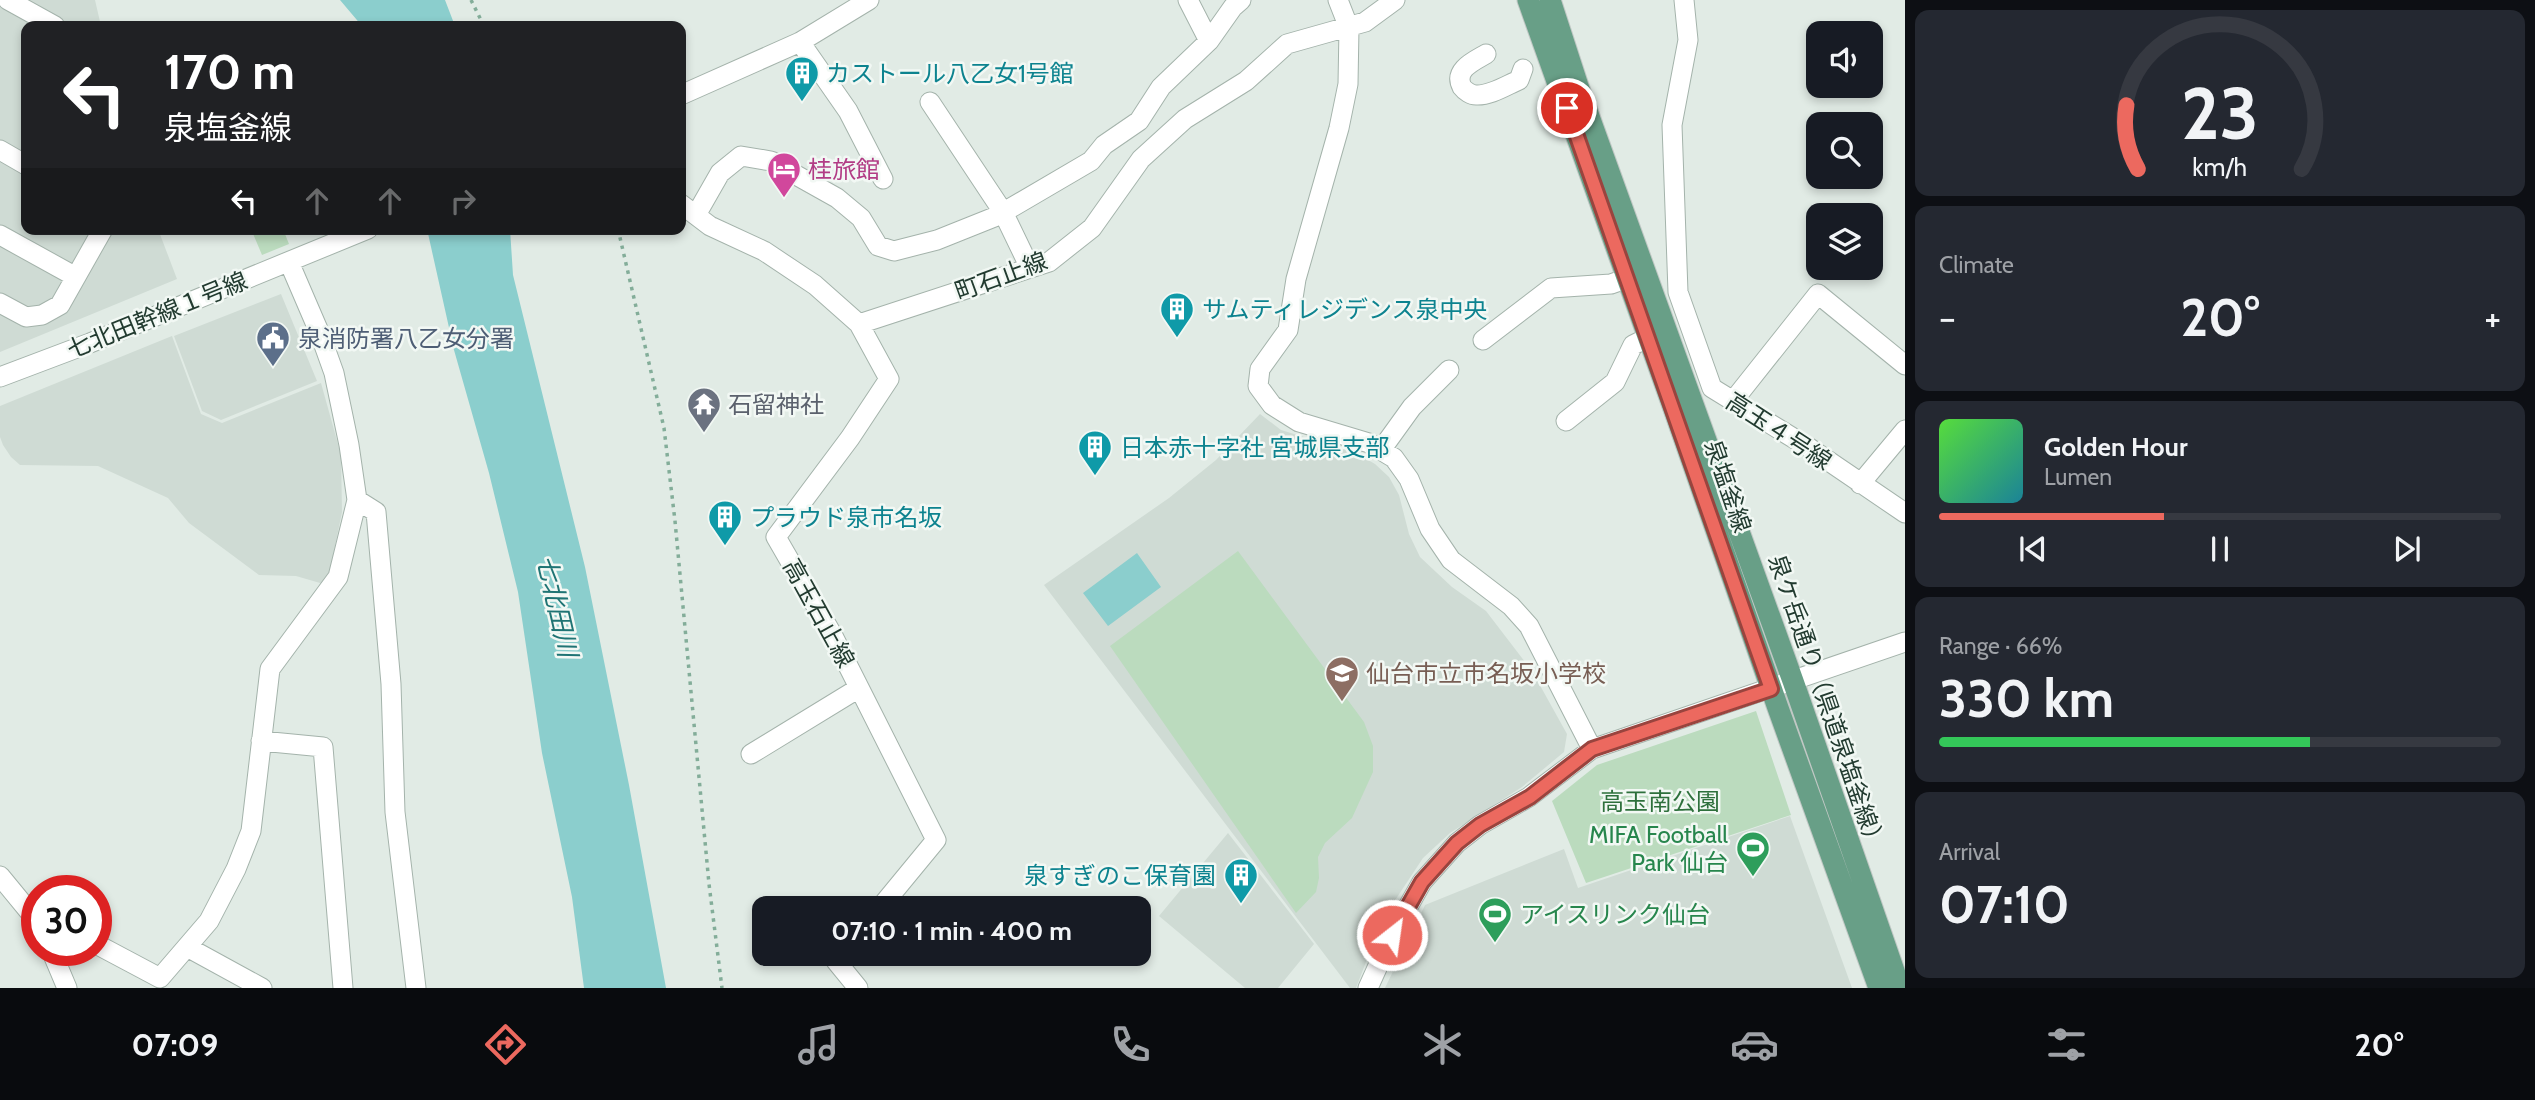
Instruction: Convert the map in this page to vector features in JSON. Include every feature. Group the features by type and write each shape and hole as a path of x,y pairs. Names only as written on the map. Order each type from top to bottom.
{"main road":[{"name":"泉塩釜線","path":"1528,0 1628,278 1657,334 1763,692 1879,988"},
{"name":"泉ケ岳通り（県道泉塩釜線）","path":"1550,0 1657,334 1793,681 1900,988"}],"street":[{"path":"8,0 46,21"},
{"path":"686,93 800,42 869,0"},
{"path":"1188,0 1209,41"},
{"path":"859,324 814,285 764,251 710,226 688,210 720,173 741,156 771,161 837,198 861,218 878,246 894,251 937,240 1003,212 1091,161 1104,145 1139,121 1161,88 1209,41 1233,6 1241,0"},
{"path":"1338,0 1349,28 1348,84 1339,128 1296,279 1288,330 1260,369 1258,386 1272,405 1298,422 1369,443 1394,458 1409,479 1430,528 1451,560 1511,606 1529,626 1592,749"},
{"name":"町石止線","path":"859,324 1049,262 1092,228 1142,159 1185,119 1245,81 1287,44 1364,22 1395,0"},
{"name":"高玉４号線","path":"1684,0 1688,40 1672,125 1678,292 1712,388 1905,513"},
{"path":"800,42 848,111 883,179"},
{"path":"1486,54 1466,66 1460,75 1461,85 1476,96 1519,80 1523,69"},
{"path":"930,102 1003,212 1030,268"},
{"path":"0,150 21,161"},
{"path":"0,235 76,276"},
{"path":"0,303 26,317 42,315 60,305 100,235"},
{"name":"七北田幹線１号線","path":"0,377 354,235"},
{"path":"112,952 160,978 209,921 236,869 251,831 270,669 338,577 357,500 349,445 334,373 289,262"},
{"path":"1483,340 1551,288 1611,284 1628,278"},
{"path":"1733,401 1818,294 1905,365"},
{"path":"1566,421 1615,382 1633,345 1688,321"},
{"name":"高玉石止線","path":"859,324 889,379 850,438 776,537 832,634 936,840 890,896"},
{"path":"1381,450 1412,407 1449,370"},
{"path":"1860,484 1905,430"},
{"path":"357,500 376,512 391,684 396,812 416,988"},
{"path":"1368,988 1392,935 1422,882 1457,843 1480,825 1530,797 1592,749 1905,642"},
{"path":"751,754 859,688"},
{"path":"261,741 323,747 343,988"},
{"path":"0,876 21,902"},
{"path":"187,947 262,988"},
{"path":"58,966 68,988"},
{"path":"840,966 858,988"}],"path":[{"path":"472,1 482,21"},
{"path":"619,235 664,428 709,884 722,988"}],"shaded area":[{"path":"0,0 95,0 100,21 21,21 21,235 160,235 177,279 0,352"},
{"path":"281,294 317,381 221,420 202,411 174,336"},
{"path":"172,336 201,414 222,423 321,383 341,455 342,512 327,585 296,576 259,575 189,523 168,498 98,466 20,465 3,445 0,437 0,406"},
{"name":"仙台市立市名坂小学校","path":"1260,414 1281,430 1356,453 1375,464 1389,477 1399,495 1409,534 1420,557 1452,587 1486,611 1532,671 1567,734 1564,752 1522,787 1450,833 1423,858 1382,920 1356,988 1350,988 1044,585 1169,498 1216,460"},
{"path":"1790,816 1852,988 1385,988 1425,905 1564,849 1578,888"},
{"path":"1228,833 1314,944 1278,988 1245,988 1159,916"}],"green space":[{"path":"254,235 285,235 289,244 262,255"},
{"path":"1238,551 1364,722 1373,746 1373,772 1352,818 1325,843 1318,857 1319,878 1316,892 1296,913 1110,646"},
{"name":"高玉南公園","path":"1756,711 1791,815 1586,883 1552,801 1597,765"}],"water":[{"path":"340,0 445,0 453,21 358,21"},
{"name":"七北田川","path":"428,235 510,235 513,275 585,567 666,988 584,988 572,897 542,753 518,592 489,473 454,350"},
{"path":"1137,553 1161,587 1108,626 1083,593"}],"place":[{"name":"カストール八乙女1号館","path":"802,103"},
{"name":"桂旅館","path":"784,199"},
{"name":"サムティレジデンス泉中央","path":"1177,339"},
{"name":"泉消防署八乙女分署","path":"273,368"},
{"name":"石留神社","path":"704,434"},
{"name":"日本赤十字社 宮城県支部","path":"1095,477"},
{"name":"プラウド泉市名坂","path":"725,547"},
{"name":"仙台市立市名坂小学校","path":"1342,703"},
{"name":"MIFA Football Park 仙台","path":"1753,878"},
{"name":"泉すぎのこ保育園","path":"1241,905"},
{"name":"アイスリンク仙台","path":"1495,944"}],"route":[{"path":"1392,935 1422,882 1457,843 1480,825 1530,797 1592,749 1771,689 1567,108"}]}
